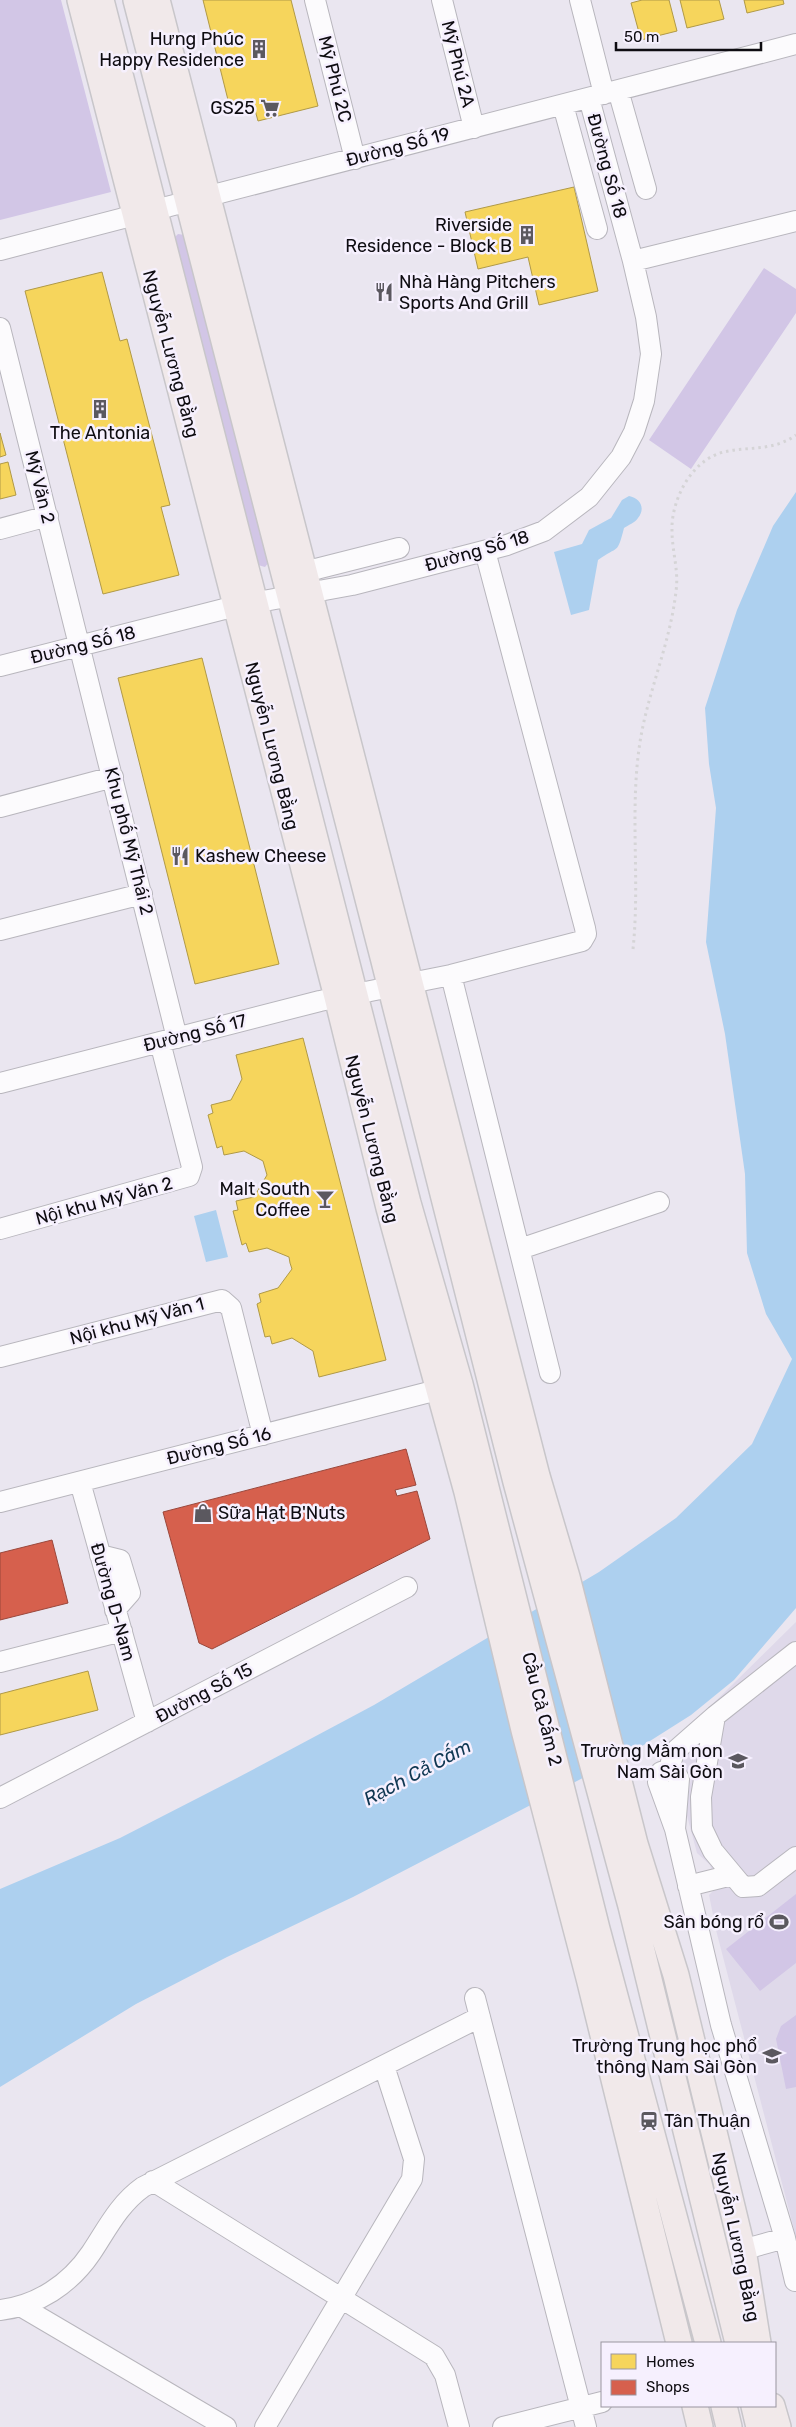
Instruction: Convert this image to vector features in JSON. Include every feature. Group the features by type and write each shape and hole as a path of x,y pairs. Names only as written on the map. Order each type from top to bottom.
{"main road":[{"name":"Nguyễn Lương Bằng","path":"80,0 144,213 346,995 408,1203 450,1387 477,1490"},
{"name":"Nguyễn Lương Bằng","path":"101,0 144,213"},
{"path":"136,0 198,200 301,587 400,985"},
{"path":"157,0 198,200"},
{"name":"Cầu Cả Cấm 2","path":"400,985 526,1479 642,1903"},
{"name":"Cầu Cả Cấm 2","path":"477,1490 524,1730 574,1920 679,2342"},
{"name":"Cầu Cả Cấm 2","path":"477,1490 708,2342"},
{"name":"Nguyễn Lương Bằng","path":"642,1903 676,1975 742,2250 758,2342"},
{"name":"Nguyễn Lương Bằng","path":"642,1903 738,2342"},
{"path":"695,2407 700,2427"},
{"path":"724,2407 729,2427"},
{"path":"754,2407 759,2427"},
{"path":"772,2407 778,2427"}],"street":[{"name":"Mỹ Phú 2C","path":"315,0 355,159"},
{"name":"Mỹ Phú 2A","path":"442,0 474,128"},
{"path":"580,0 604,94 646,189"},
{"name":"Đường Số 19","path":"0,250 796,44"},
{"name":"Đường Số 18","path":"0,666 246,604 301,587 352,585 485,551 525,539 560,520 595,490 628,445 644,401 650,354 646,317 633,261 604,94"},
{"path":"563,104 597,229"},
{"path":"633,261 796,221"},
{"name":"Mỹ Văn 2","path":"0,328 8,390 48,516 81,645"},
{"path":"0,529 48,516"},
{"path":"301,587 399,548"},
{"name":"Đường Số 17","path":"0,1083 346,995 451,975 582,941 586,934 485,551"},
{"name":"Khu phố Mỹ Thái 2","path":"81,645 142,894 169,1040"},
{"path":"0,807 113,777"},
{"path":"0,930 142,894"},
{"path":"451,975 550,1373"},
{"name":"Nội khu Mỹ Văn 2","path":"0,1229 189,1176 192,1167 169,1040"},
{"path":"520,1249 659,1202"},
{"name":"Nội khu Mỹ Văn 1","path":"0,1357 222,1300 231,1308 263,1435"},
{"name":"Đường Số 16","path":"0,1502 450,1387"},
{"name":"Đường D-Nam","path":"80,1482 147,1722"},
{"name":"Đường Số 15","path":"0,1798 407,1587"},
{"path":"0,1662 122,1631"},
{"path":"795,2281 785,2238 721,2025 675,1829 679,1779 675,1772 669,1769 674,1752 715,1716 796,1652"},
{"path":"715,1716 702,1797 701,1819 709,1844 743,1887 758,1886 796,1857"},
{"path":"688,1886 732,1875"},
{"path":"475,1998 586,2427"},
{"path":"0,2310 22,2307 40,2299 71,2277 85,2262 124,2203 153,2181 480,2017"},
{"path":"265,2427 409,2186 414,2173 414,2159 384,2066"},
{"path":"153,2181 428,2351 439,2362 445,2375 459,2427"},
{"path":"742,2250 785,2238"},
{"path":"22,2307 226,2427"},
{"path":"503,2427 601,2402"}],"path":[{"path":"633,948 635,797 638,751 646,705 673,614 677,589 672,530 677,502 692,473 710,457 735,449 781,445 796,435"}],"shaded area":[{"path":"0,0 61,0 111,192 0,220"},
{"path":"178,234 185,235 269,562 265,567 258,565 174,238"},
{"path":"764,268 796,289 796,313 691,469 649,440"},
{"name":"Trường Mầm non Nam Sài Gòn","path":"796,1622 796,2237 716,1930 709,1895 716,1888 710,1865 697,1853 686,1812 691,1777 670,1746"},
{"name":"Sân bóng rổ","path":"796,1894 796,1963 760,1991 726,1949"},
{"path":"796,2015 796,2087 786,2089 776,2039 781,2026"}],"water":[{"name":"Rạch Cả Cấm","path":"796,492 796,1608 734,1680 691,1715 631,1753 353,1897 227,1957 136,2004 0,2087 0,1889 120,1838 237,1778 374,1705 599,1572 676,1518 752,1444 792,1359 766,1314 747,1253 745,1174 725,1034 706,942 716,808 709,764 705,708 737,610 773,526"},
{"path":"629,496 639,501 642,511 635,521 624,528 618,546 598,560 589,610 571,615 554,552 582,544 589,530 611,518 622,500"},
{"path":"216,1210 228,1257 206,1262 194,1216"}],"building: Homes":[{"name":"Hưng Phúc Happy Residence","path":"203,0 291,0 318,106 258,121 252,99 229,104"},
{"path":"642,0 669,0 677,31 641,40 631,3"},
{"path":"680,0 719,0 724,19 687,28"},
{"path":"744,0 783,0 784,4 747,13"},
{"name":"Riverside Residence - Block B","path":"574,187 598,291 539,305 528,257 478,269 465,212"},
{"name":"The Antonia","path":"102,272 120,341 127,339 170,505 161,507 179,575 103,594 25,291"},
{"path":"0,433 6,455 0,457"},
{"path":"8,462 16,495 0,499 0,464"},
{"path":"202,658 279,964 195,984 118,678"},
{"path":"303,1038 386,1360 319,1377 313,1351 292,1338 272,1344 270,1336 265,1337 257,1304 261,1302 259,1294 278,1288 292,1269 289,1257 267,1248 249,1252 246,1243 242,1245 233,1211 238,1210 236,1201 254,1197 267,1175 263,1161 244,1151 224,1155 222,1146 217,1148 208,1115 213,1113 211,1105 231,1100 242,1079 236,1055"},
{"path":"88,1671 98,1710 0,1735 0,1694"}],"building: Shops":[{"path":"406,1449 416,1485 395,1490 397,1496 417,1491 430,1539 212,1649 199,1643 163,1512"},
{"path":"52,1540 68,1603 0,1620 0,1553"}],"place":[{"name":"Hưng Phúc Happy Residence","path":"259,49"},
{"name":"GS25","path":"270,108"},
{"name":"Riverside Residence - Block B","path":"527,235"},
{"name":"Nhà Hàng Pitchers Sports And Grill","path":"384,292"},
{"name":"The Antonia","path":"100,409"},
{"name":"Kashew Cheese","path":"180,856"},
{"name":"Malt South Coffee","path":"325,1199"},
{"name":"Sữa Hạt B'Nuts","path":"203,1513"},
{"name":"Trường Mầm non Nam Sài Gòn","path":"738,1761"},
{"name":"Sân bóng rổ","path":"779,1922"},
{"name":"Trường Trung học phổ thông Nam Sài Gòn","path":"772,2056"},
{"name":"Tân Thuận","path":"649,2121"}]}
